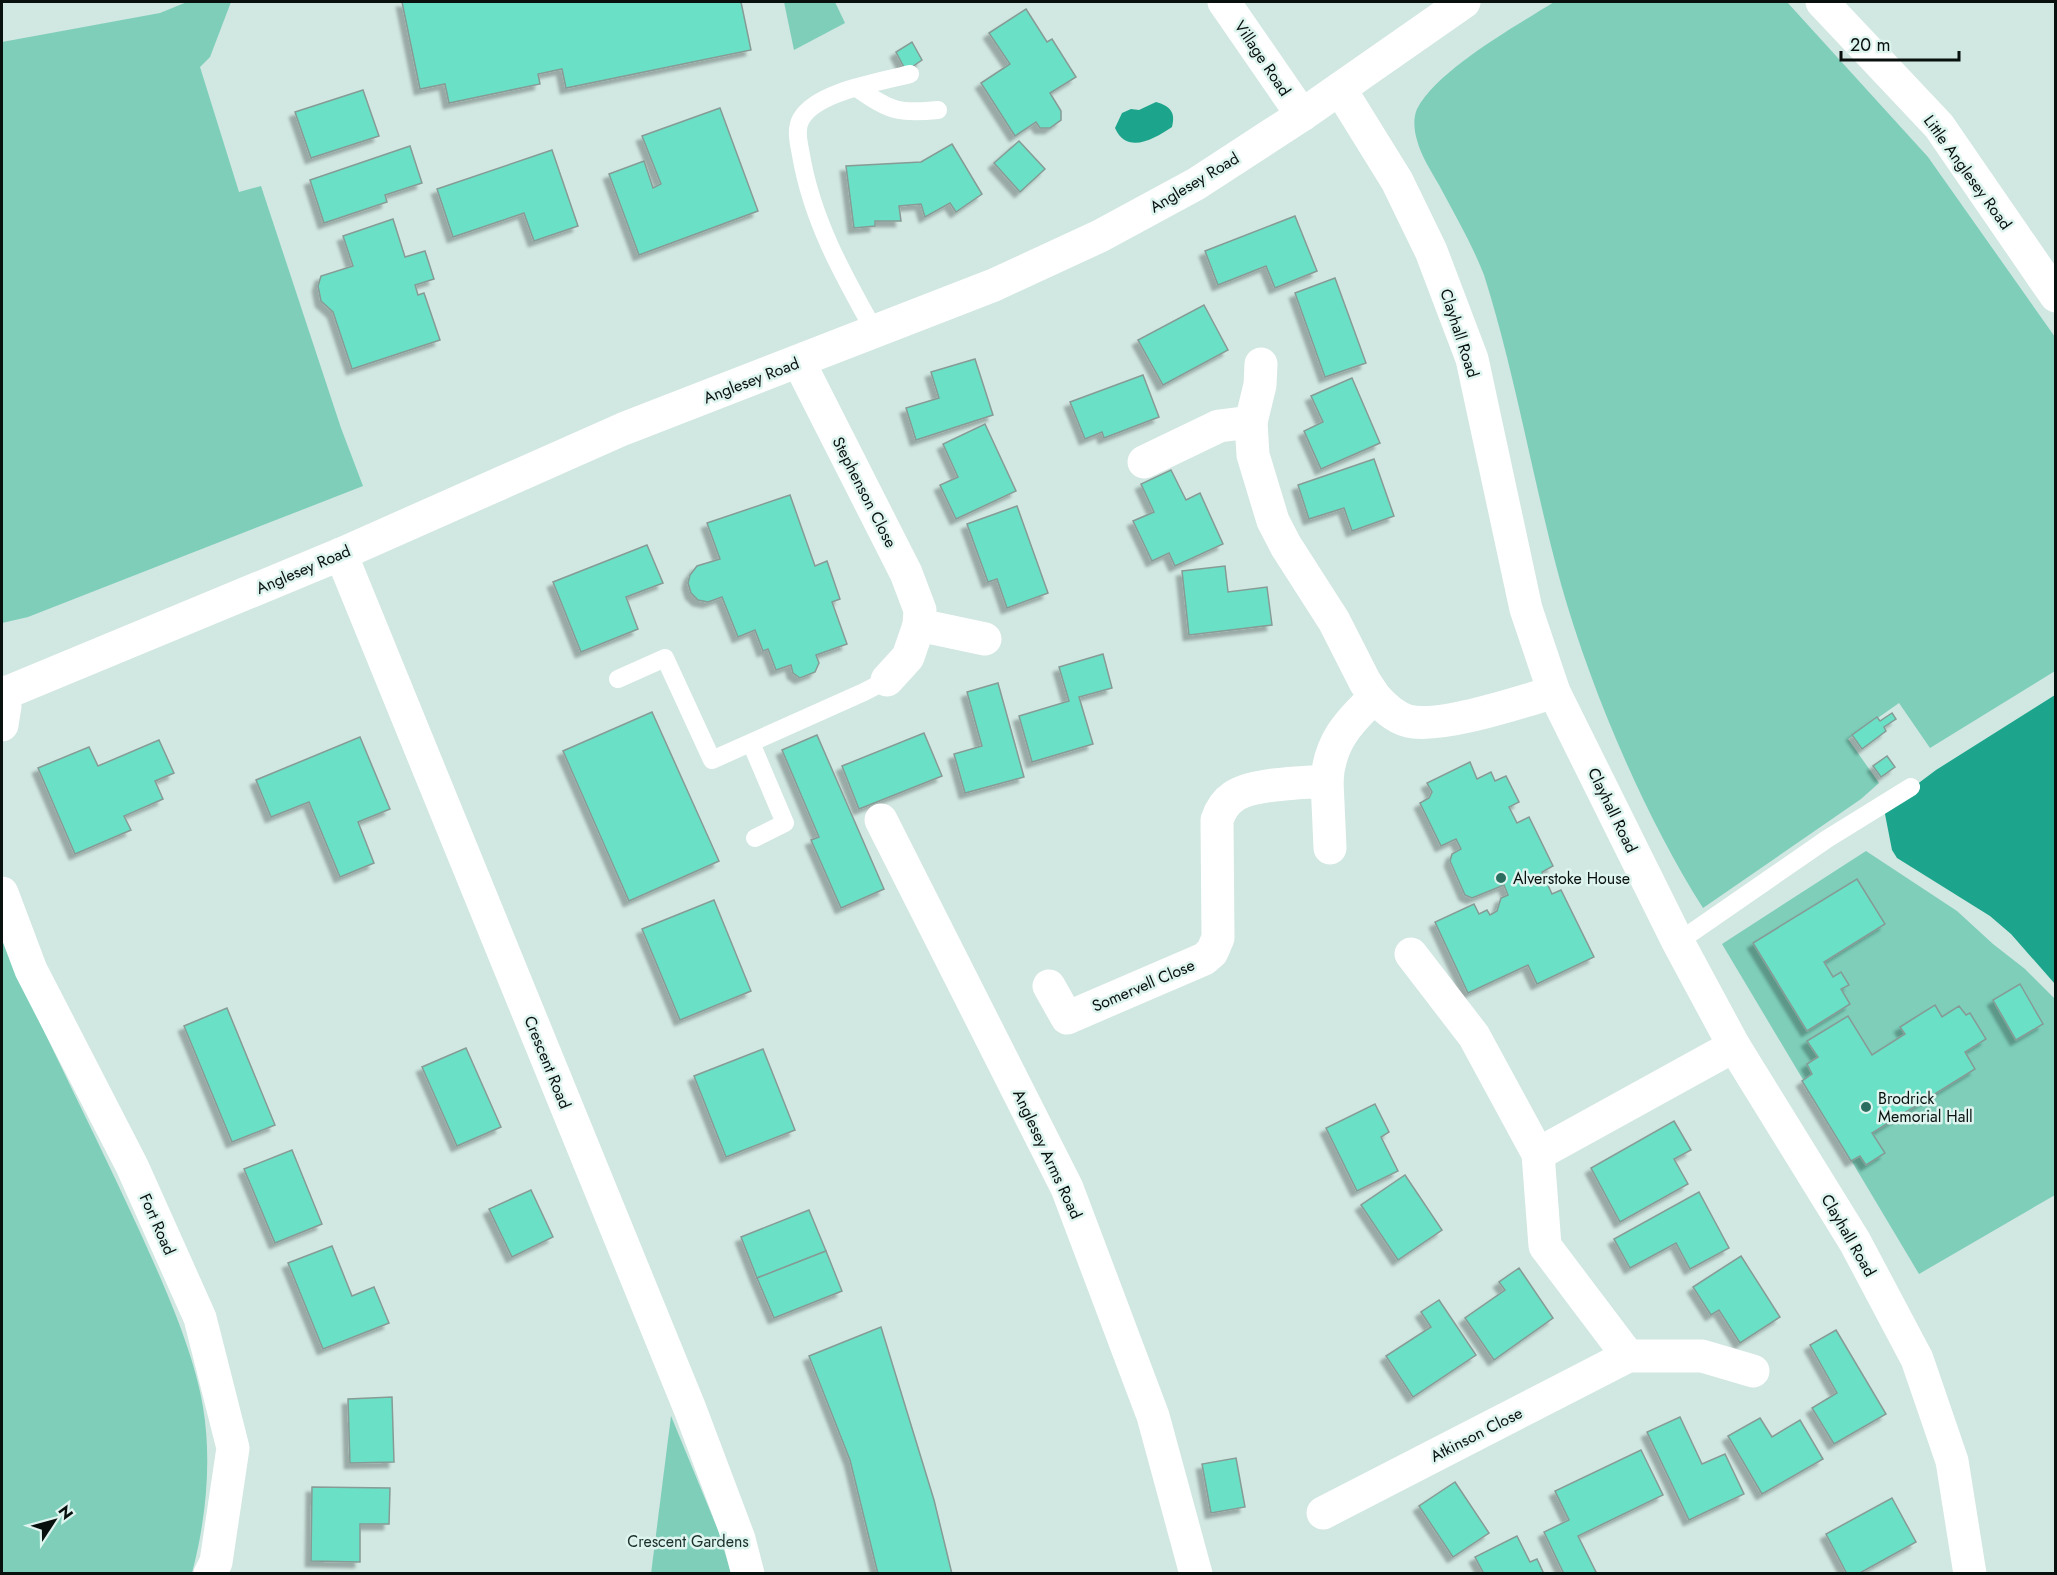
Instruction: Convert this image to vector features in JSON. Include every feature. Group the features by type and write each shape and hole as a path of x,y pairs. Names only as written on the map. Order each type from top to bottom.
{"street":[{"name":"Village Road","path":"1224,2 1302,115"},
{"name":"Anglesey Road","path":"2,703 623,429 994,285 1100,236 1196,184 1302,115 1464,2"},
{"name":"Little Anglesey Road","path":"1822,2 1939,126 2054,291"},
{"name":"Clayhall Road","path":"1340,89 1397,180 1431,251 1472,359 1526,609 1554,692 1678,942 1734,1046 1855,1242 1917,1359 1952,1461 1970,1574"},
{"name":"Stephenson Close","path":"800,362 906,573 920,610 919,625 908,657 887,680"},
{"path":"1261,364 1260,385 1251,422 1253,455 1274,521 1286,546 1329,612 1375,697 1401,719 1424,722 1489,710 1554,692"},
{"path":"1144,462 1219,426 1251,422"},
{"name":"Crescent Road","path":"341,554 690,1409 739,1539 748,1574"},
{"path":"919,625 985,639"},
{"path":"1330,848 1327,781 1330,756 1344,728 1375,697"},
{"name":"Somervell Close","path":"1049,986 1067,1018 1204,959 1212,952 1218,938 1215,833 1221,810 1241,792 1327,781"},
{"name":"Anglesey Arms Road","path":"881,820 1067,1188 1153,1416 1196,1574"},
{"name":"Fort Road","path":"2,893 32,970 132,1166 200,1318 233,1448 216,1562 210,1574"},
{"path":"1411,954 1474,1036 1538,1154 1545,1246 1628,1356"},
{"path":"1538,1154 1734,1046"},
{"name":"Atkinson Close","path":"1323,1513 1628,1356 1702,1356 1753,1371"}],"lane":[{"path":"875,332 836,262 819,224 806,182 798,135 801,119 812,108 832,96 910,74"},
{"path":"857,88 878,103 906,114 938,110"},
{"path":"618,679 665,658 712,760 887,680"},
{"path":"751,743 785,824 755,838"},
{"path":"1678,942 1827,839 1911,787"}],"green space":[{"path":"187,2 231,2 210,57 200,67 239,192 261,186 341,428 363,486 28,617 2,623 2,42 160,13"},
{"path":"784,2 835,2 845,23 794,50"},
{"path":"1554,2 1787,2 1928,157 2055,337 2055,671 1930,748 1899,703 1848,739 1879,783 1861,799 1703,908 1681,872 1640,793 1588,666 1561,584 1506,352 1484,275 1463,230 1424,158 1415,132 1414,120 1417,109 1427,94 1442,79 1499,36"},
{"path":"1866,851 1957,911 2025,969 2055,999 2055,1195 1919,1274 1722,944"},
{"path":"2,939 149,1252 193,1363 206,1427 207,1469 201,1532 192,1573 2,1573"},
{"name":"Crescent Gardens","path":"671,1416 718,1530 731,1573 651,1574"}],"shaded area":[{"path":"1156,102 1171,110 1172,127 1141,142 1126,141 1120,136 1115,128 1122,113 1131,109 1139,110"},
{"path":"2055,695 2055,984 2011,934 1990,916 1897,858 1892,850 1884,809 1936,770"}],"building":[{"path":"402,2 741,2 751,50 566,88 562,69 538,74 540,84 449,103 445,84 420,89"},
{"path":"1026,9 1047,42 1052,39 1076,77 1050,93 1061,111 1061,120 1050,128 1040,128 1036,122 1015,136 981,83 1010,64 989,33"},
{"path":"912,42 922,60 906,71 896,52"},
{"path":"363,90 379,136 311,158 295,112"},
{"path":"720,108 758,211 639,255 609,174 644,161 653,188 661,184 642,136"},
{"path":"1019,141 1045,169 1020,192 994,163"},
{"path":"952,144 982,194 956,212 950,203 925,217 921,204 899,206 901,221 875,221 875,226 854,228 846,166 921,162"},
{"path":"410,146 422,183 385,195 387,202 324,223 310,180"},
{"path":"552,150 578,226 534,241 524,213 453,237 437,189"},
{"path":"1295,216 1317,271 1275,288 1266,266 1218,285 1205,251"},
{"path":"393,219 405,257 425,251 434,279 415,285 418,295 424,293 440,340 352,369 333,312 321,301 318,286 321,276 353,266 343,236"},
{"path":"1335,278 1366,363 1325,377 1295,293"},
{"path":"1204,305 1228,350 1163,385 1138,340"},
{"path":"975,359 993,415 916,440 906,408 939,398 931,372"},
{"path":"1143,375 1159,417 1104,438 1102,432 1085,439 1070,402"},
{"path":"1352,378 1380,443 1321,469 1304,431 1323,422 1311,396"},
{"path":"985,424 1016,491 956,519 940,485 958,477 943,444"},
{"path":"1374,459 1394,516 1352,531 1344,508 1309,519 1298,485"},
{"path":"1171,470 1186,500 1200,493 1223,544 1175,566 1169,553 1152,561 1133,521 1154,512 1141,484"},
{"path":"790,495 815,566 827,561 840,599 832,602 847,644 816,655 819,663 815,672 800,678 793,673 791,665 776,670 768,649 763,651 755,630 738,637 722,597 708,602 698,600 691,593 688,583 690,575 697,566 720,559 707,523"},
{"path":"1017,506 1048,593 1007,608 997,579 988,582 967,524"},
{"path":"647,545 663,583 626,597 638,629 581,652 553,582"},
{"path":"1225,566 1228,592 1267,587 1272,625 1189,635 1182,571"},
{"path":"1103,654 1112,688 1079,697 1093,744 1032,762 1019,716 1069,701 1059,667"},
{"path":"998,683 1024,777 965,793 954,754 982,746 967,692"},
{"path":"652,712 719,861 629,901 563,751"},
{"path":"1892,713 1896,719 1884,727 1886,731 1862,749 1852,735 1877,717 1880,721"},
{"path":"924,733 942,776 859,809 842,766"},
{"path":"817,735 884,889 841,908 811,840 819,837 782,750"},
{"path":"360,737 390,809 358,822 374,863 340,877 309,802 271,817 256,780"},
{"path":"159,740 174,773 155,781 163,799 124,816 131,830 75,854 38,768 89,747 98,766"},
{"path":"1887,756 1895,767 1881,777 1873,766"},
{"name":"Alverstoke House","path":"1470,762 1477,779 1491,772 1495,781 1506,776 1519,802 1509,807 1517,823 1529,817 1553,866 1542,872 1552,894 1561,890 1594,957 1537,984 1528,965 1468,993 1435,922 1474,904 1479,914 1487,910 1490,915 1497,911 1501,898 1508,895 1504,885 1472,898 1465,895 1450,861 1452,854 1461,849 1456,839 1441,846 1420,803 1429,798 1432,792 1427,783"},
{"path":"1857,879 1885,924 1824,962 1833,977 1841,972 1849,985 1841,989 1850,1004 1807,1031 1753,943"},
{"path":"714,900 751,991 680,1020 642,929"},
{"path":"2020,984 2043,1024 2016,1040 1993,1000"},
{"name":"Brodrick Memorial Hall","path":"1935,1005 1942,1017 1959,1006 1966,1015 1970,1013 1986,1039 1965,1052 1975,1069 1872,1133 1885,1153 1866,1165 1860,1156 1851,1161 1802,1081 1812,1074 1807,1064 1818,1057 1807,1041 1848,1016 1872,1055 1905,1034 1900,1027"},
{"path":"227,1008 275,1125 232,1142 184,1026"},
{"path":"466,1048 501,1127 457,1146 422,1067"},
{"path":"763,1049 795,1130 726,1157 694,1076"},
{"path":"1375,1104 1389,1132 1381,1137 1398,1171 1357,1191 1326,1128"},
{"path":"1674,1121 1691,1150 1674,1159 1688,1184 1620,1222 1591,1168"},
{"path":"292,1150 322,1224 275,1243 244,1169"},
{"path":"1405,1175 1442,1230 1398,1260 1361,1205"},
{"path":"531,1190 553,1237 512,1257 489,1209"},
{"path":"1699,1192 1729,1248 1690,1269 1676,1243 1630,1268 1614,1239"},
{"path":"809,1210 826,1251 757,1278 741,1237"},
{"path":"332,1246 352,1296 374,1287 389,1323 323,1349 288,1263"},
{"path":"826,1251 842,1291 774,1318 757,1278"},
{"path":"1741,1256 1780,1317 1740,1343 1719,1310 1711,1315 1693,1287"},
{"path":"1519,1268 1553,1318 1494,1360 1465,1318 1505,1290 1499,1282"},
{"path":"1439,1300 1476,1355 1413,1397 1386,1356 1431,1327 1421,1312"},
{"path":"881,1327 934,1500 952,1574 878,1574 850,1460 809,1356"},
{"path":"1836,1330 1886,1414 1834,1444 1812,1408 1837,1393 1810,1345"},
{"path":"392,1397 394,1462 350,1463 348,1399"},
{"path":"1680,1417 1702,1464 1725,1454 1744,1494 1689,1520 1647,1432"},
{"path":"1760,1418 1772,1437 1800,1420 1823,1459 1762,1494 1728,1436"},
{"path":"1641,1450 1663,1495 1578,1536 1597,1574 1564,1574 1544,1532 1569,1520 1555,1491"},
{"path":"1236,1458 1245,1507 1211,1513 1202,1464"},
{"path":"1455,1482 1489,1533 1453,1557 1419,1506"},
{"path":"312,1487 390,1488 389,1524 360,1524 360,1562 311,1561"},
{"path":"1892,1498 1916,1542 1858,1574 1847,1574 1826,1534"},
{"path":"1517,1536 1530,1562 1537,1559 1544,1574 1484,1574 1475,1557"}],"place":[{"name":"Alverstoke House","path":"1501,878"},
{"name":"Brodrick Memorial Hall","path":"1866,1107"}]}
